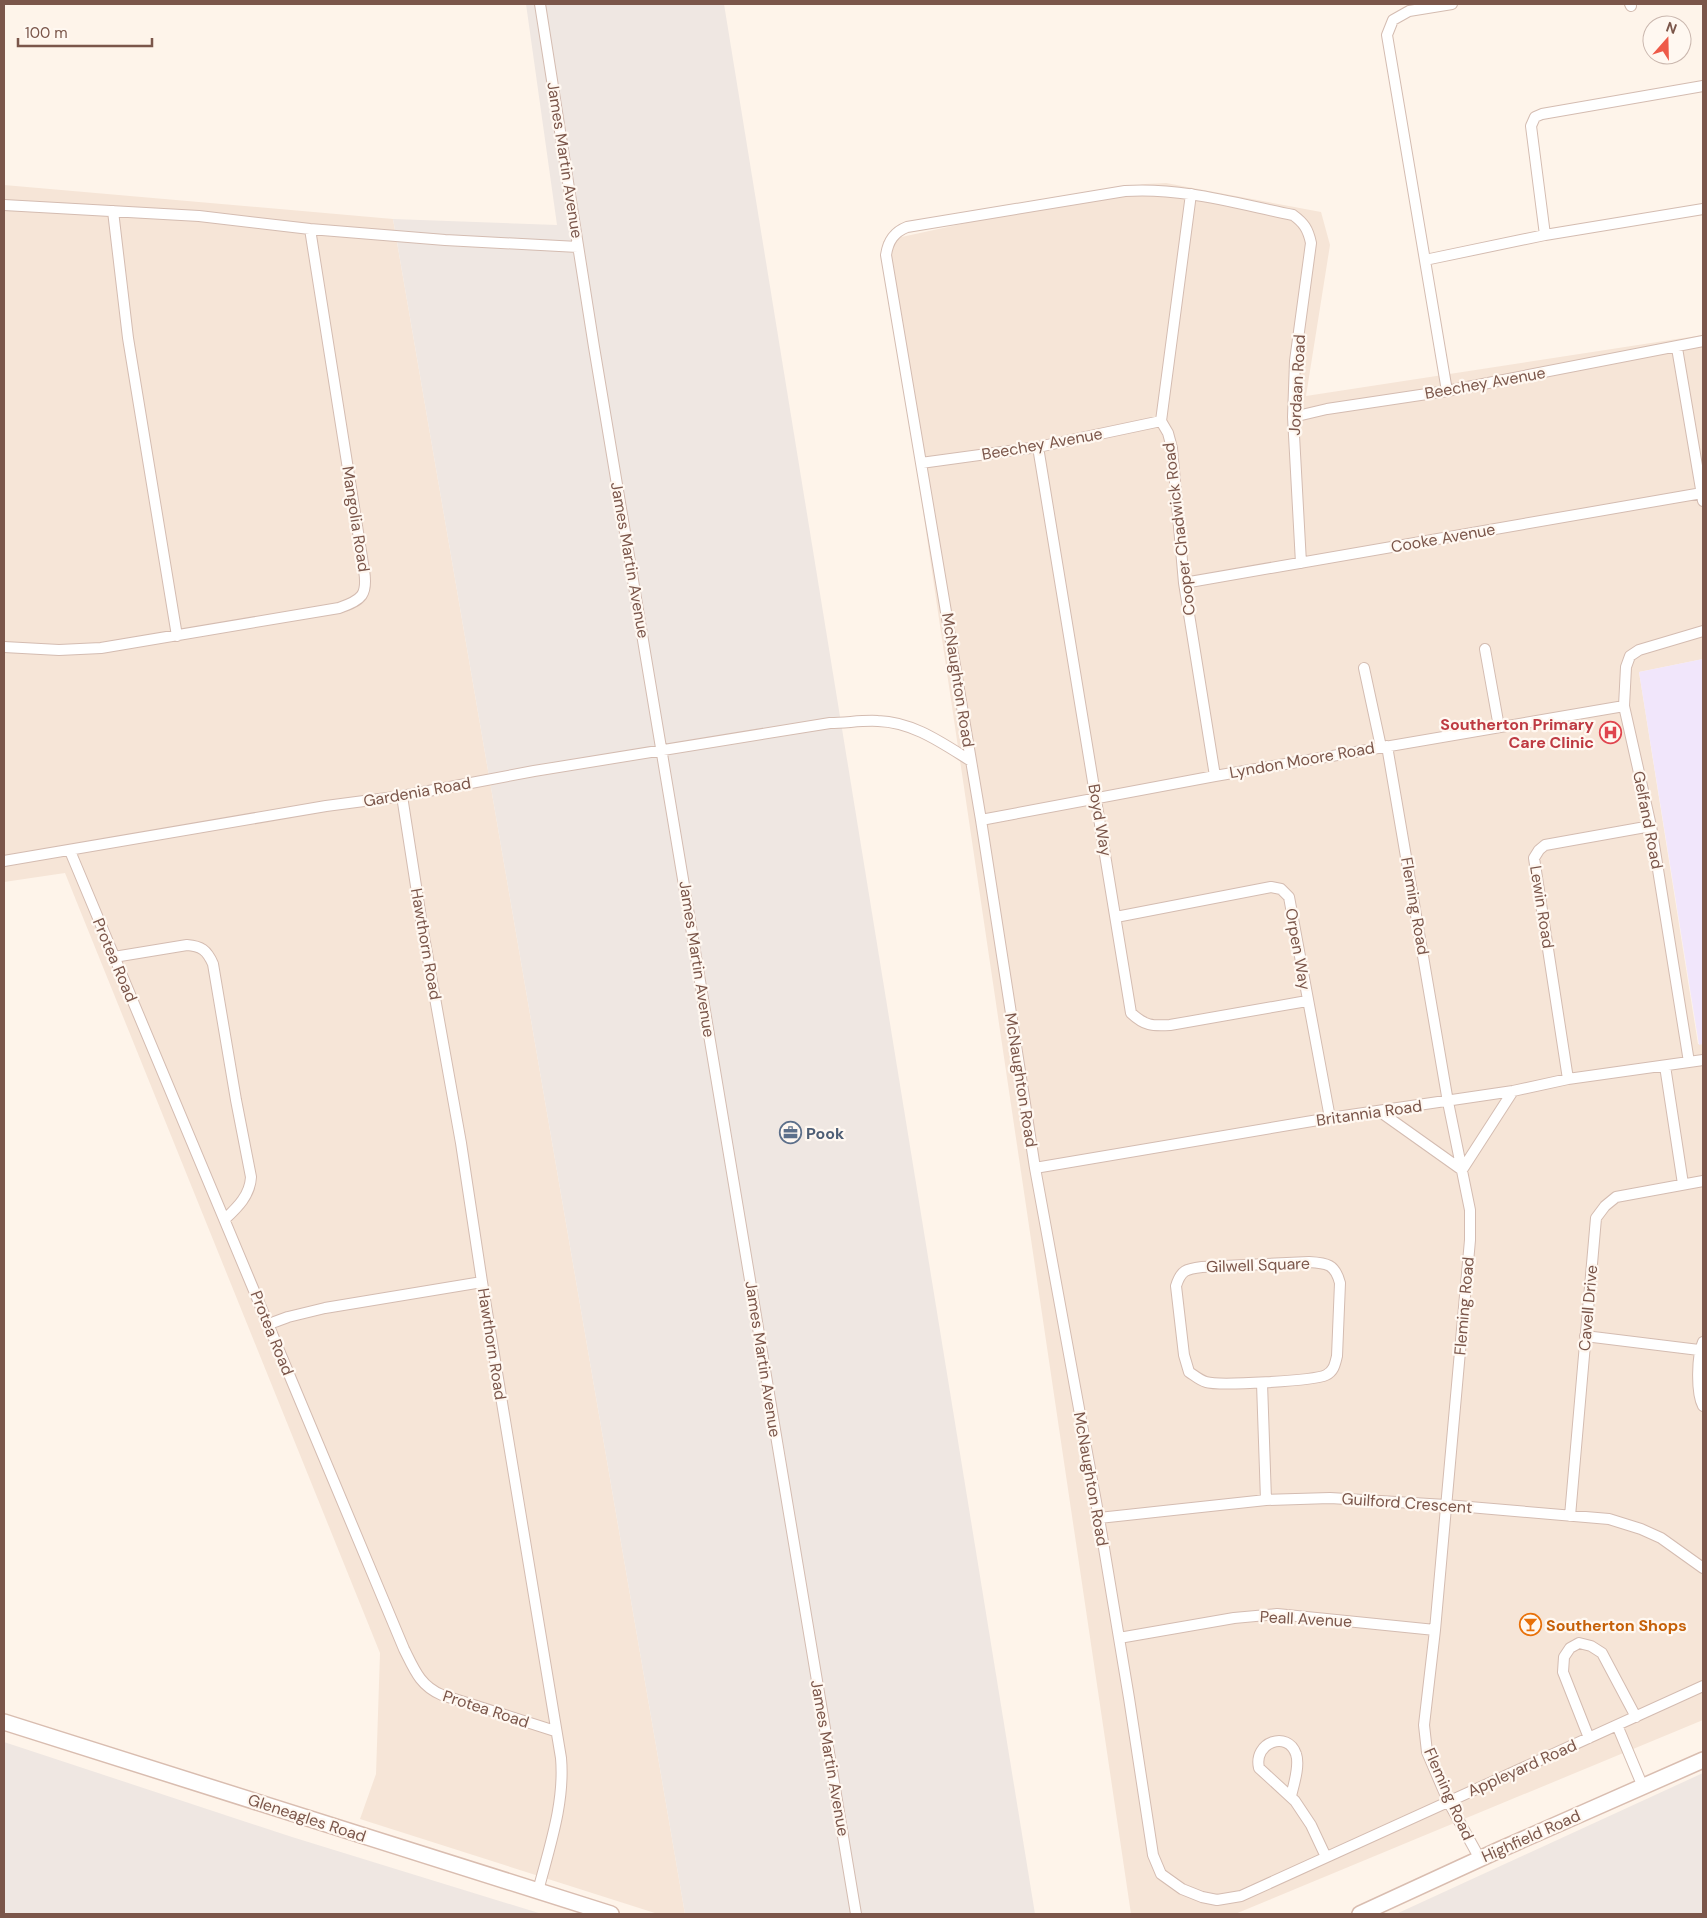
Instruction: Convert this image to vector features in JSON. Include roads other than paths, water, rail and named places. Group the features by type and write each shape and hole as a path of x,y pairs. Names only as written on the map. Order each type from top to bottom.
{"street":[{"name":"James Martin Avenue","path":"540,4 578,247 856,1914"},
{"path":"1447,391 1387,35 1393,20 1410,11 1452,4"},
{"path":"1545,235 1531,126 1535,117 1542,114 1703,86"},
{"name":"McNaughton Road","path":"1191,194 1146,189 1125,191 907,227 899,230 891,238 886,255 981,820 1035,1168 1099,1518 1152,1855 1164,1878 1182,1890 1202,1897"},
{"name":"Jordaan Road","path":"1191,194 1293,215 1303,222 1309,231 1311,243 1295,361 1293,417 1301,563"},
{"name":"Cooper Chadwick Road","path":"1191,194 1161,421 1168,433 1172,448 1184,582 1215,776"},
{"path":"4,205 199,216 310,229 445,240 578,247"},
{"path":"1425,260 1545,235 1703,209"},
{"path":"113,211 115,244 128,338 177,636"},
{"name":"Mangolia Road","path":"4,647 59,650 81,649 177,636 338,608 358,600 364,594 366,587 364,570 310,229"},
{"name":"Beechey Avenue","path":"1293,417 1327,409 1447,391 1703,342"},
{"path":"1677,348 1702,497"},
{"name":"Beechey Avenue","path":"921,464 1038,447 1161,421"},
{"name":"Boyd Way","path":"1038,447 1131,1013 1141,1022 1153,1026 1170,1025 1307,1001"},
{"name":"Cooke Avenue","path":"1184,582 1702,497"},
{"name":"Gelfand Road","path":"1690,1062 1651,826 1624,706 1626,667 1630,656 1639,650 1703,631"},
{"path":"1485,649 1499,727"},
{"name":"Fleming Road","path":"1364,668 1384,746 1448,1102 1470,1210 1470,1240 1435,1630 1426,1706 1425,1742 1427,1752 1448,1801 1480,1859"},
{"name":"Lyndon Moore Road","path":"981,820 1384,746 1624,706"},
{"name":"Gardenia Road","path":"4,861 326,806 402,796 534,770 830,723 878,721 899,724 931,737 971,761"},
{"name":"Hawthorn Road","path":"402,796 423,931 461,1143 555,1731 561,1758 561,1787 555,1823 538,1891"},
{"name":"Lewin Road","path":"1568,1079 1534,858 1544,845 1651,826"},
{"name":"Protea Road","path":"70,851 394,1624 418,1676 428,1688 442,1695 555,1731"},
{"name":"Orpen Way","path":"1116,917 1271,887 1281,889 1289,897 1330,1118"},
{"path":"114,957 187,945 204,949 209,954 213,964 251,1177 244,1199 225,1219"},
{"name":"Britannia Road","path":"1035,1168 1330,1118 1514,1091 1568,1079 1703,1060"},
{"path":"1665,1066 1683,1184"},
{"path":"1379,1111 1462,1170 1514,1091"},
{"name":"Cavell Drive","path":"1570,1516 1596,1218 1605,1206 1616,1197 1703,1181"},
{"name":"Gilwell Square","path":"1309,1262 1325,1263 1337,1272 1340,1283 1337,1356 1334,1367 1327,1375 1318,1378 1262,1383 1207,1382 1189,1372 1184,1355 1176,1286 1179,1276 1187,1268 1309,1262"},
{"path":"269,1324 288,1317 325,1308 482,1282"},
{"path":"1585,1336 1701,1346 1699,1394 1703,1406"},
{"path":"1262,1383 1266,1500"},
{"name":"Guilford Crescent","path":"1099,1518 1266,1500 1330,1498 1446,1505 1608,1519 1642,1529 1661,1538 1703,1568"},
{"name":"Peall Avenue","path":"1118,1638 1234,1618 1277,1614 1435,1630"},
{"path":"1589,1738 1563,1672 1564,1657 1570,1648 1579,1643 1591,1646 1602,1653 1636,1716"},
{"name":"Appleyard Road","path":"1202,1897 1218,1900 1241,1896 1703,1686"},
{"name":"Gleneagles Road","path":"4,1722 611,1914"},
{"path":"1617,1725 1644,1787"},
{"path":"1292,1796 1297,1755 1287,1742 1279,1741 1270,1744 1259,1753 1257,1762 1259,1768 1292,1796 1311,1825 1326,1857"},
{"name":"Highfield Road","path":"1360,1914 1703,1760"}],"place":[{"name":"Southerton Primary Care Clinic","path":"1610,733"},
{"name":"Pook","path":"790,1133"},
{"name":"Southerton Shops","path":"1530,1625"}]}
